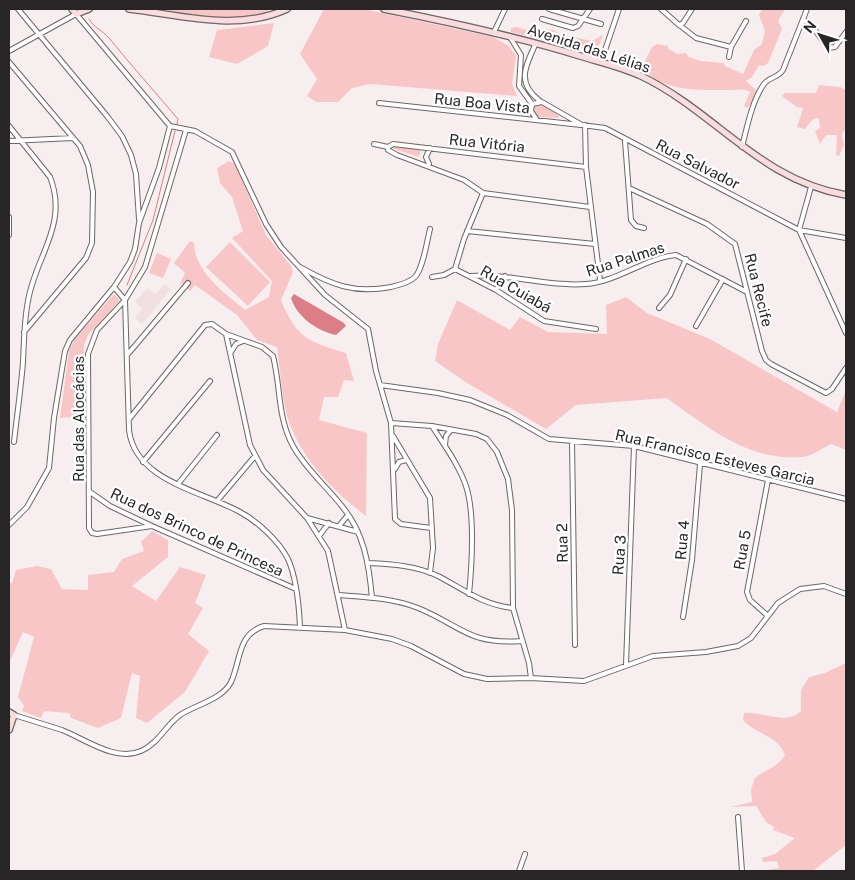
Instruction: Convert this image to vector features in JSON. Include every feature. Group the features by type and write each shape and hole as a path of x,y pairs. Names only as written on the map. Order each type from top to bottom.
{"street":[{"path":"18,9 116,128 131,155 139,199 139,223"},
{"path":"72,9 170,126 203,134 232,152 271,233 324,295 368,328 380,385 391,423 394,470 393,510 396,521 401,524 431,528"},
{"path":"9,51 76,14 90,9"},
{"path":"129,9 218,21 259,19 287,9"},
{"name":"Avenida das Lélias","path":"384,9 494,32 631,72 652,82 779,172 811,186 846,195"},
{"path":"494,32 500,23 505,9"},
{"path":"549,9 602,24"},
{"path":"542,20 574,28 578,26 590,9"},
{"path":"601,62 619,9"},
{"path":"661,9 696,38 731,47"},
{"path":"678,24 683,23 692,9"},
{"path":"742,147 763,85 781,73 807,9"},
{"path":"803,19 812,26 828,48 835,47 846,32"},
{"path":"728,58 731,47 746,21"},
{"path":"508,36 521,52 519,86 532,104 531,110 537,120"},
{"name":"Rua Salvador","path":"536,43 524,77 528,89 542,102 583,125 605,128 625,141 671,162 800,230 846,238"},
{"path":"9,62 74,138 84,153 92,178 92,242 86,258 24,332"},
{"path":"532,104 542,102"},
{"name":"Rua Boa Vista","path":"379,103 583,125"},
{"path":"560,123 562,114"},
{"path":"583,125 590,207 600,280"},
{"path":"9,126 50,177 54,186 56,208 49,244 30,289 14,442"},
{"path":"9,525 27,507 49,468 56,400 66,346 114,287 133,256 139,223 165,149 170,126"},
{"name":"Rua das Alocácias","path":"152,526 93,534 90,532 88,522 90,492 87,410 89,347 97,330 125,300 149,257 186,130"},
{"path":"9,142 74,138"},
{"path":"625,141 632,223 644,228"},
{"path":"374,144 388,148 397,155 430,165 464,180 482,193 590,207"},
{"name":"Rua Vitória","path":"388,148 393,144 586,167"},
{"path":"430,148 426,157 430,165"},
{"path":"811,186 800,230 846,333"},
{"name":"Rua Recife","path":"630,188 698,220 732,240 736,245 762,351 768,362 826,393 832,389 846,368"},
{"path":"432,277 444,275 455,268 482,193"},
{"path":"139,199 147,200"},
{"path":"9,216 9,235"},
{"path":"298,266 331,283 355,290 396,286 406,283 416,275 430,229"},
{"path":"467,231 595,244"},
{"name":"Rua Palmas","path":"472,276 505,276 587,284 673,255 686,259 747,292"},
{"path":"659,308 670,295 686,259"},
{"name":"Rua Cuiabá","path":"455,268 496,290 544,321 596,329"},
{"path":"496,290 505,276"},
{"path":"696,326 723,279"},
{"path":"128,354 188,283"},
{"path":"114,287 125,300 133,449 143,462 156,472 252,519 289,562 296,589 300,626"},
{"path":"130,418 203,327 212,324 226,334 262,347 273,356 280,410 290,440 299,455 348,514 358,532 369,563 372,598"},
{"path":"226,334 246,435 255,456 267,476 307,518 328,551 345,630"},
{"path":"231,352 236,344 243,341"},
{"path":"143,462 210,381"},
{"name":"Rua Francisco Esteves Garcia","path":"380,385 461,397 507,415 545,438 634,446 846,499"},
{"path":"391,423 432,426 476,434 487,439 497,452 504,468 512,510 512,608 529,663 530,678"},
{"path":"432,426 456,465 468,492 471,557 468,594"},
{"path":"445,447 445,438 451,430"},
{"path":"392,434 430,498 433,548 430,573"},
{"path":"178,484 216,435"},
{"name":"Rua 2","path":"572,441 575,644"},
{"name":"Rua 3","path":"626,665 634,446"},
{"path":"217,501 255,456"},
{"path":"394,470 399,462 406,460"},
{"name":"Rua 4","path":"683,617 692,560 700,464"},
{"name":"Rua 5","path":"768,480 747,592 750,600 768,616"},
{"name":"Rua dos Brinco de Princesa","path":"90,492 110,506 152,526 296,589"},
{"path":"338,526 346,520 348,514"},
{"path":"307,518 358,532"},
{"path":"319,536 329,523"},
{"path":"369,563 392,564 430,573 468,594 494,605 512,608"},
{"path":"9,730 12,714 63,731 115,753 140,752 154,743 180,716 227,688 234,673 242,644 252,631 264,626 300,626 345,630 401,641 448,667 476,677 503,680 530,678 584,682 653,656 706,652 738,646 751,638 785,598 808,587 824,586 846,594"},
{"path":"338,595 372,598 417,608 475,637 495,642 522,640"},
{"path":"738,817 742,871"},
{"path":"519,871 525,854"}],"shaded area":[{"path":"135,9 272,9 256,16 222,20"},
{"path":"324,9 364,9 493,37 509,46 516,56 512,84 517,96 370,84 352,88 338,102 316,102 307,96 317,79 300,54"},
{"path":"762,9 785,9 778,21 782,29 768,63 764,66 759,65 752,77 746,81 757,91 756,99 747,108 744,106 750,92 740,90 686,89 666,84 647,73 645,61 652,47 657,44 668,46 668,49 678,54 686,53 689,57 701,61 724,63 725,66 743,74 754,50 762,44 765,31 759,15"},
{"path":"274,23 268,46 237,64 209,57 217,30"},
{"path":"516,27 527,30 528,27 553,30 563,35 592,41 603,35 598,48 594,52 511,32 511,28"},
{"path":"819,85 840,87 846,90 846,128 842,134 844,145 839,156 836,155 837,135 826,135 820,144 815,131 820,128 819,118 813,119 805,129 797,127 803,108 797,107 782,96 785,93 816,93"},
{"path":"540,103 557,114 559,118 539,117 534,114 533,105"},
{"path":"392,145 421,149 419,157 391,148"},
{"path":"229,161 235,164 266,235 291,266 293,272 281,300 293,323 305,337 346,353 354,381 344,380 338,397 324,397 319,420 367,433 366,516 327,482 297,440 285,408 277,347 257,340 237,315 195,285 190,291 180,283 185,273 174,263 190,241 194,243 199,264 205,273 220,289 245,310 269,297 272,281 232,238 243,231 232,197 220,183 217,168"},
{"path":"230,242 270,282 248,306 206,267"},
{"path":"157,253 171,259 163,278 149,273"},
{"path":"165,284 171,289 142,324 135,318 142,308 135,302 147,288 155,294"},
{"path":"114,294 120,300 88,335 84,345 82,416 60,418 69,351 74,340"},
{"path":"294,294 344,323 346,326 336,335 315,327 303,317 294,305 291,298"},
{"path":"626,297 647,313 710,339 837,412 846,390 846,450 831,444 814,454 803,457 765,454 731,441 698,421 667,398 576,405 546,429 467,383 435,361 438,344 457,300 510,330 520,317 548,332 607,334 606,305"},
{"path":"152,531 168,540 168,557 132,586 156,601 180,567 206,575 195,603 203,608 188,634 209,651 185,692 147,723 136,718 140,676 132,673 121,718 98,728 71,718 69,713 44,711 41,718 22,711 24,706 18,697 34,637 23,632 9,663 9,583 12,583 16,570 37,566 51,569 62,589 88,590 88,575 114,572 122,559 144,551 141,542"},
{"path":"846,663 846,845 813,871 760,871 779,868 777,861 763,862 762,858 775,854 795,838 773,830 774,827 766,822 756,806 731,807 752,802 751,789 755,778 775,765 785,755 777,743 743,720 744,713 781,718 795,715 801,711 801,690 809,677 825,673"}],"waterway":[{"path":"89,19 93,25 109,38 178,119 177,124"},
{"path":"127,285 153,220 175,131"}]}
